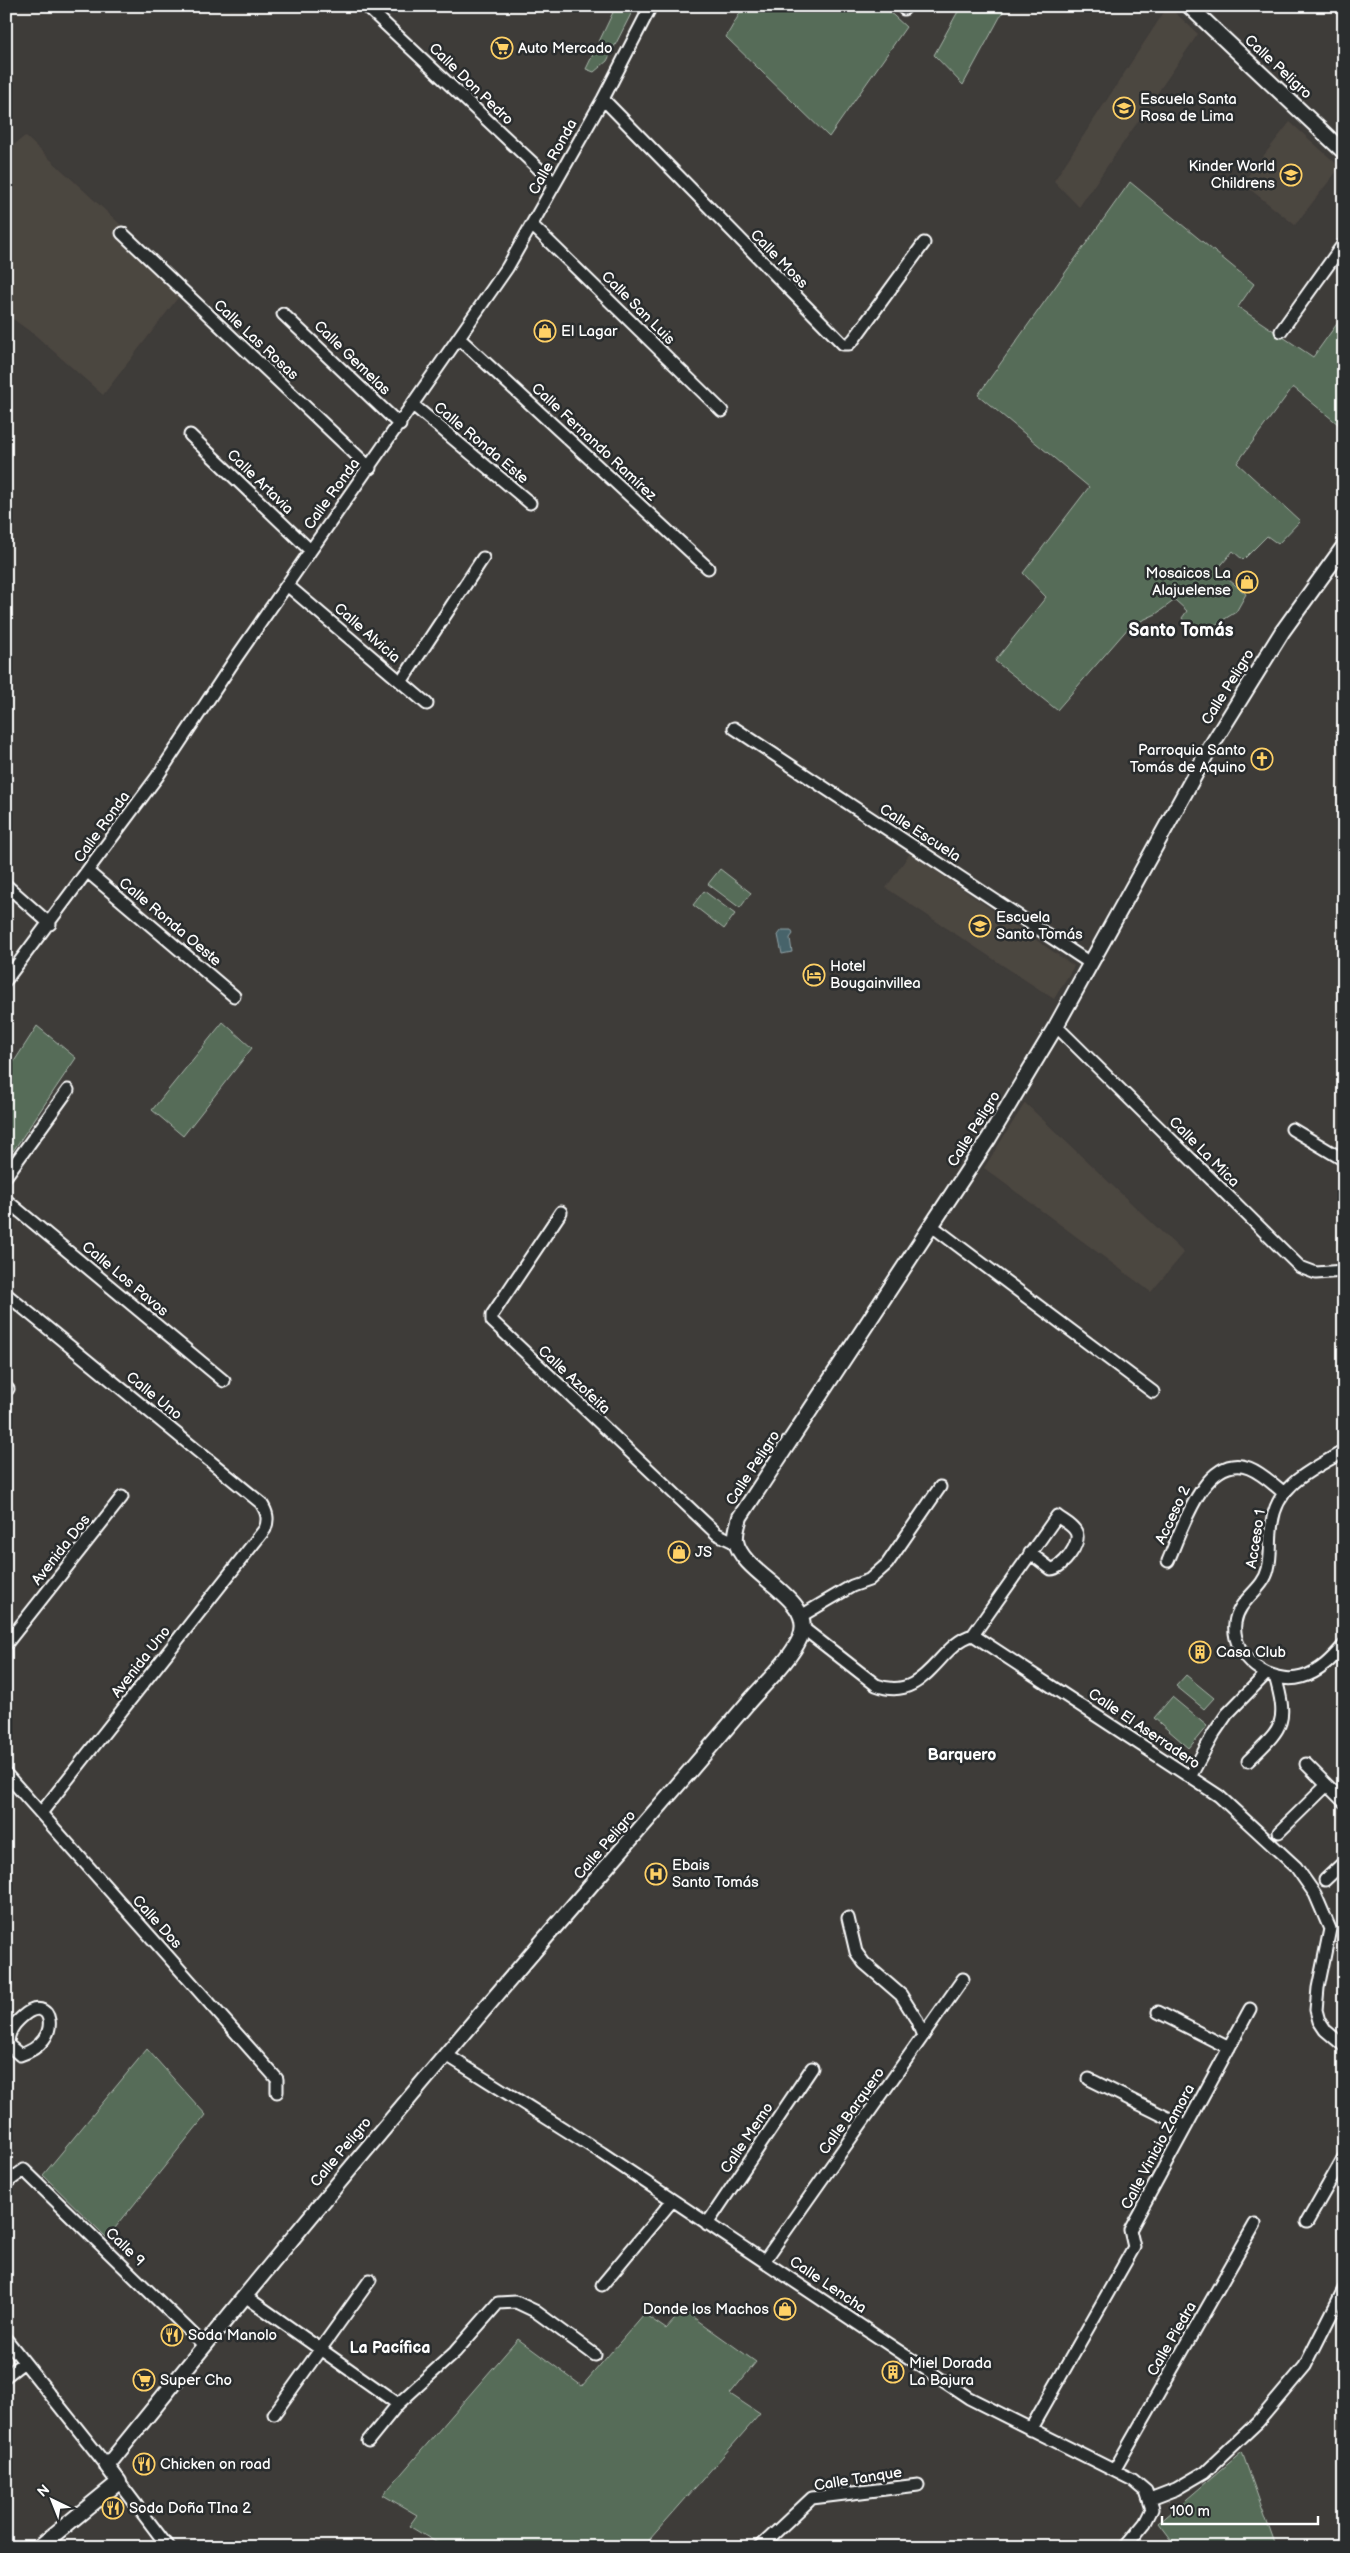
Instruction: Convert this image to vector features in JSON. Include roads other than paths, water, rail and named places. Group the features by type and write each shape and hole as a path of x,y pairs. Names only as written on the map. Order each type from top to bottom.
{"main road":[{"name":"Calle Peligro","path":"1189,6 1344,152"},
{"name":"Calle Peligro","path":"736,1543 738,1524 749,1503 989,1138 1056,1026 1240,697 1287,624 1344,546"},
{"path":"736,1543 741,1554 786,1595 802,1622"},
{"name":"Calle Peligro","path":"107,2466 204,2345 445,2054 784,1661 800,1638 802,1622"},
{"path":"39,2547 119,2482 107,2466"}],"street":[{"name":"Calle Don Pedro","path":"366,6 554,183"},
{"name":"Calle Ronda","path":"6,980 50,924 157,777 310,550 460,339 533,226 554,183 603,99 651,6"},
{"name":"Calle Moss","path":"603,99 843,344 849,344 854,340 924,243"},
{"name":"Calle San Luis","path":"533,226 722,411"},
{"name":"Calle Las Rosas","path":"122,233 370,468"},
{"path":"1281,331 1344,242"},
{"name":"Calle Gemelas","path":"283,314 400,424"},
{"name":"Calle Fernando Ramírez","path":"460,339 708,568"},
{"name":"Calle Ronda Este","path":"413,405 530,503"},
{"name":"Calle Artavia","path":"190,435 310,550"},
{"path":"401,682 483,558"},
{"name":"Calle Alvicia","path":"287,585 427,704"},
{"name":"Calle Escuela","path":"734,728 1090,963"},
{"name":"Calle Ronda Oeste","path":"88,872 234,996"},
{"path":"6,885 50,924"},
{"name":"Calle La Mica","path":"1056,1026 1300,1266 1316,1273 1344,1271"},
{"path":"6,1176 68,1090"},
{"path":"1292,1129 1344,1160"},
{"name":"Calle Los Pavos","path":"6,1200 224,1381"},
{"name":"Calle Azofeifa","path":"562,1212 492,1315 492,1322 717,1534 736,1543"},
{"path":"932,1226 1153,1392"},
{"name":"Calle Uno","path":"6,1294 260,1503 266,1510 268,1521 265,1530"},
{"name":"Acceso 1","path":"1271,1675 1256,1667 1241,1650 1236,1638 1235,1625 1242,1604 1266,1576 1270,1558 1272,1521 1276,1506 1284,1492 1298,1477 1344,1451"},
{"name":"Acceso 2","path":"1168,1561 1201,1490 1212,1476 1221,1470 1230,1467 1248,1468 1284,1492"},
{"path":"940,1487 881,1570 870,1580 852,1586 802,1622 876,1685 888,1690 913,1683 937,1665 960,1641 973,1635 1030,1553 1057,1516 1076,1532 1078,1538 1075,1546 1061,1565 1055,1569 1051,1569 1030,1553"},
{"name":"Avenida Dos","path":"6,1644 122,1497"},
{"name":"Avenida Uno","path":"41,1813 265,1530"},
{"name":"Calle El Aserradero","path":"973,1635 1218,1796 1271,1842 1296,1867 1315,1894 1330,1930 1321,1967 1316,2010 1319,2021 1325,2030 1344,2046"},
{"path":"1190,1778 1214,1733 1228,1714 1271,1675 1300,1678 1312,1674 1323,1667 1344,1645"},
{"path":"1248,1761 1277,1732 1282,1722 1283,1713 1271,1675"},
{"path":"1306,1764 1344,1802"},
{"name":"Calle Dos","path":"6,1774 277,2080 277,2092"},
{"path":"1279,1832 1327,1785"},
{"path":"1325,1880 1344,1862"},
{"path":"848,1918 856,1952 864,1963 901,1995 916,2019 923,2036"},
{"name":"Calle Barquero","path":"765,2260 963,1979"},
{"name":"Calle Vinicio Zamora","path":"1030,2430 1134,2247 1130,2230 1250,2009"},
{"path":"1158,2012 1229,2048"},
{"name":"Calle Lencha","path":"445,2054 602,2153 706,2224 765,2260 969,2398 1030,2430 1115,2469 1133,2480 1150,2499"},
{"name":"Calle Memo","path":"706,2224 812,2068"},
{"path":"1089,2079 1186,2127"},
{"path":"1307,2222 1344,2157"},
{"name":"Calle 9","path":"6,2184 24,2170 204,2345"},
{"path":"602,2285 672,2200"},
{"name":"Calle Piedra","path":"1115,2469 1255,2224"},
{"path":"274,2414 320,2347 370,2280"},
{"path":"1125,2547 1145,2523 1152,2509 1150,2499 1176,2489 1205,2472 1258,2422 1305,2366 1344,2289"},
{"path":"245,2296 320,2347 398,2404"},
{"path":"368,2442 398,2404 455,2352 498,2302 516,2302 535,2311 595,2355"},
{"path":"6,2340 107,2466"},
{"path":"6,2376 24,2362"},
{"path":"119,2482 168,2547"},
{"name":"Calle Tanque","path":"760,2547 812,2498 918,2485"}],"water":[{"path":"782,930 791,930 793,934 790,938 792,952 782,954 778,935"}],"place":[{"name":"Auto Mercado","path":"502,48"},
{"name":"Escuela Santa Rosa de Lima","path":"1124,108"},
{"name":"Kinder World Childrens","path":"1291,175"},
{"name":"El Lagar","path":"545,331"},
{"name":"Mosaicos La Alajuelense","path":"1247,582"},
{"name":"Parroquia Santo Tomás de Aquino","path":"1262,759"},
{"name":"Escuela Santo Tomás","path":"980,926"},
{"name":"Hotel Bougainvillea","path":"814,975"},
{"name":"JS","path":"679,1552"},
{"name":"Casa Club","path":"1200,1652"},
{"name":"Ebais Santo Tomás","path":"656,1874"},
{"name":"Donde los Machos","path":"785,2309"},
{"name":"Soda Manolo","path":"172,2335"},
{"name":"Miel Dorada La Bajura","path":"893,2372"},
{"name":"Super Cho","path":"144,2380"},
{"name":"Chicken on road","path":"144,2464"},
{"name":"Soda Doña TIna 2","path":"113,2508"}],"district":[{"name":"Santo Tomás","path":"1181,630"},
{"name":"Barquero","path":"962,1755"},
{"name":"La Pacífica","path":"390,2348"}]}
